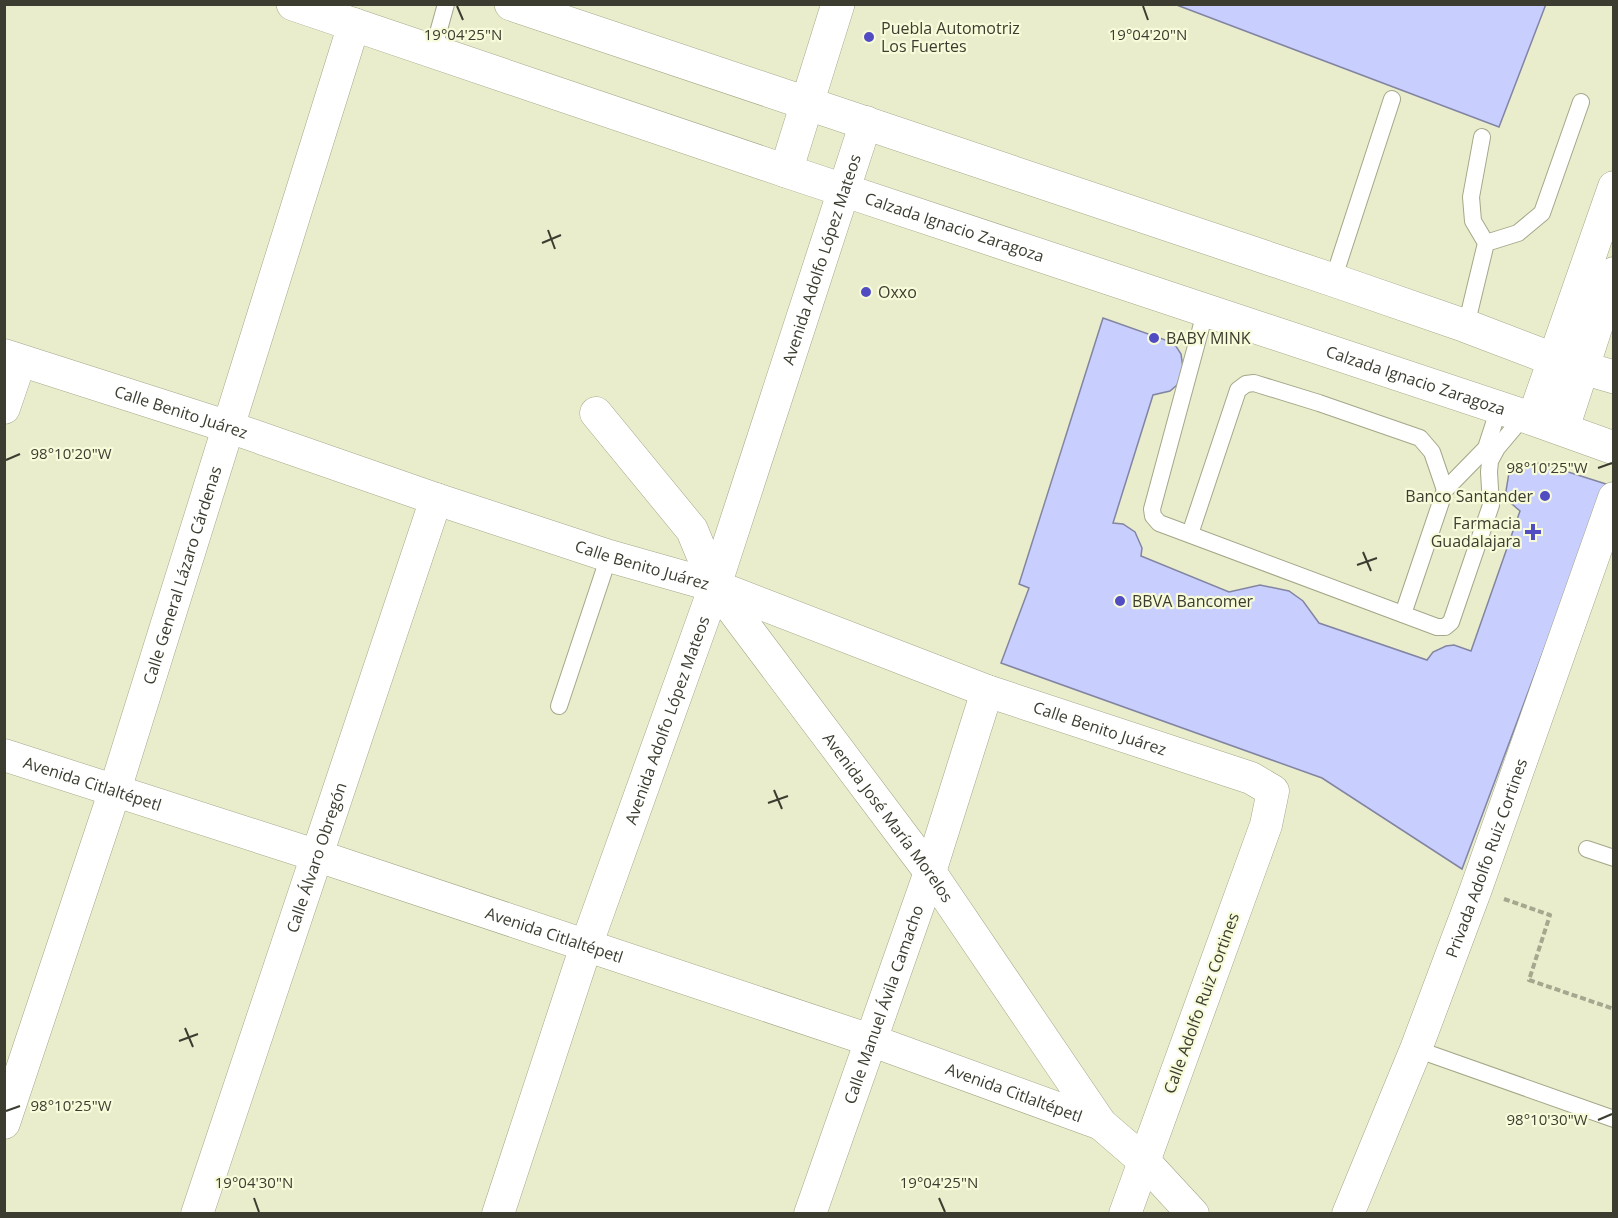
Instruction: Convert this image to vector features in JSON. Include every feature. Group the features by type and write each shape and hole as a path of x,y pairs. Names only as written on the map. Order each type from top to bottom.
{"main road":[{"name":"Calzada Ignacio Zaragoza","path":"293,4 1614,448"},
{"path":"511,4 1333,280 1614,378"},
{"path":"786,171 838,4"}],"street":[{"name":"Calle General Lázaro Cárdenas","path":"4,1123 115,790 354,24"},
{"name":"Avenida Adolfo López Mateos","path":"498,1214 586,946 715,586 866,123"},
{"path":"1569,364 1614,187"},
{"path":"1530,418 1569,364 1614,273"},
{"name":"Calle Benito Juárez","path":"12,358 229,427 609,556 715,586 987,691 1251,778 1273,792"},
{"path":"4,408 12,358"},
{"name":"Avenida José María Morelos","path":"596,413 692,530 715,586 930,872 1101,1124 1144,1161 1192,1214"},
{"name":"Privada Adolfo Ruiz Cortines","path":"1348,1214 1416,1049 1476,890 1614,498"},
{"name":"Calle Álvaro Obregón","path":"197,1214 315,855 436,499"},
{"name":"Calle Manuel Ávila Camacho","path":"810,1214 930,872 987,691"},
{"name":"Avenida Citlaltépetl","path":"4,755 315,855 870,1041 1101,1124"},
{"name":"Calle Adolfo Ruiz Cortines","path":"1125,1214 1266,825 1273,792"}],"lane":[{"path":"433,51 446,4"},
{"path":"1333,280 1392,99"},
{"path":"1486,243 1518,233 1542,213 1581,102"},
{"path":"1466,326 1486,243 1473,221 1471,196 1482,137"},
{"path":"1206,309 1152,509 1153,516 1159,523 1437,627 1445,627 1451,622 1491,505 1490,461 1497,448 1530,418"},
{"path":"1190,534 1238,390 1246,384 1254,383 1319,403 1420,438 1432,452 1445,490"},
{"path":"1403,614 1445,490 1486,447 1530,418"},
{"path":"559,706 609,556"},
{"path":"1587,849 1614,858"},
{"path":"1416,1049 1614,1119"}],"path":[{"path":"1476,890 1550,915 1529,980 1614,1009"}],"building":[{"path":"1174,4 1546,4 1499,127"},
{"path":"1103,318 1174,343 1181,354 1183,368 1177,385 1170,391 1153,395 1113,523 1123,524 1135,532 1142,548 1141,556 1229,592 1260,585 1289,591 1303,601 1319,623 1427,660 1433,652 1446,646 1454,645 1471,651 1520,511 1512,504 1506,491 1509,473 1516,468 1540,463 1606,484 1462,869 1322,778 1001,663 1029,588 1019,584"}],"place":[{"name":"Puebla Automotriz Los Fuertes","path":"869,37"},
{"name":"Oxxo","path":"866,292"},
{"name":"BABY MINK","path":"1154,338"},
{"name":"Banco Santander","path":"1545,496"},
{"name":"Farmacia Guadalajara","path":"1533,532"},
{"name":"BBVA Bancomer","path":"1120,601"}]}
